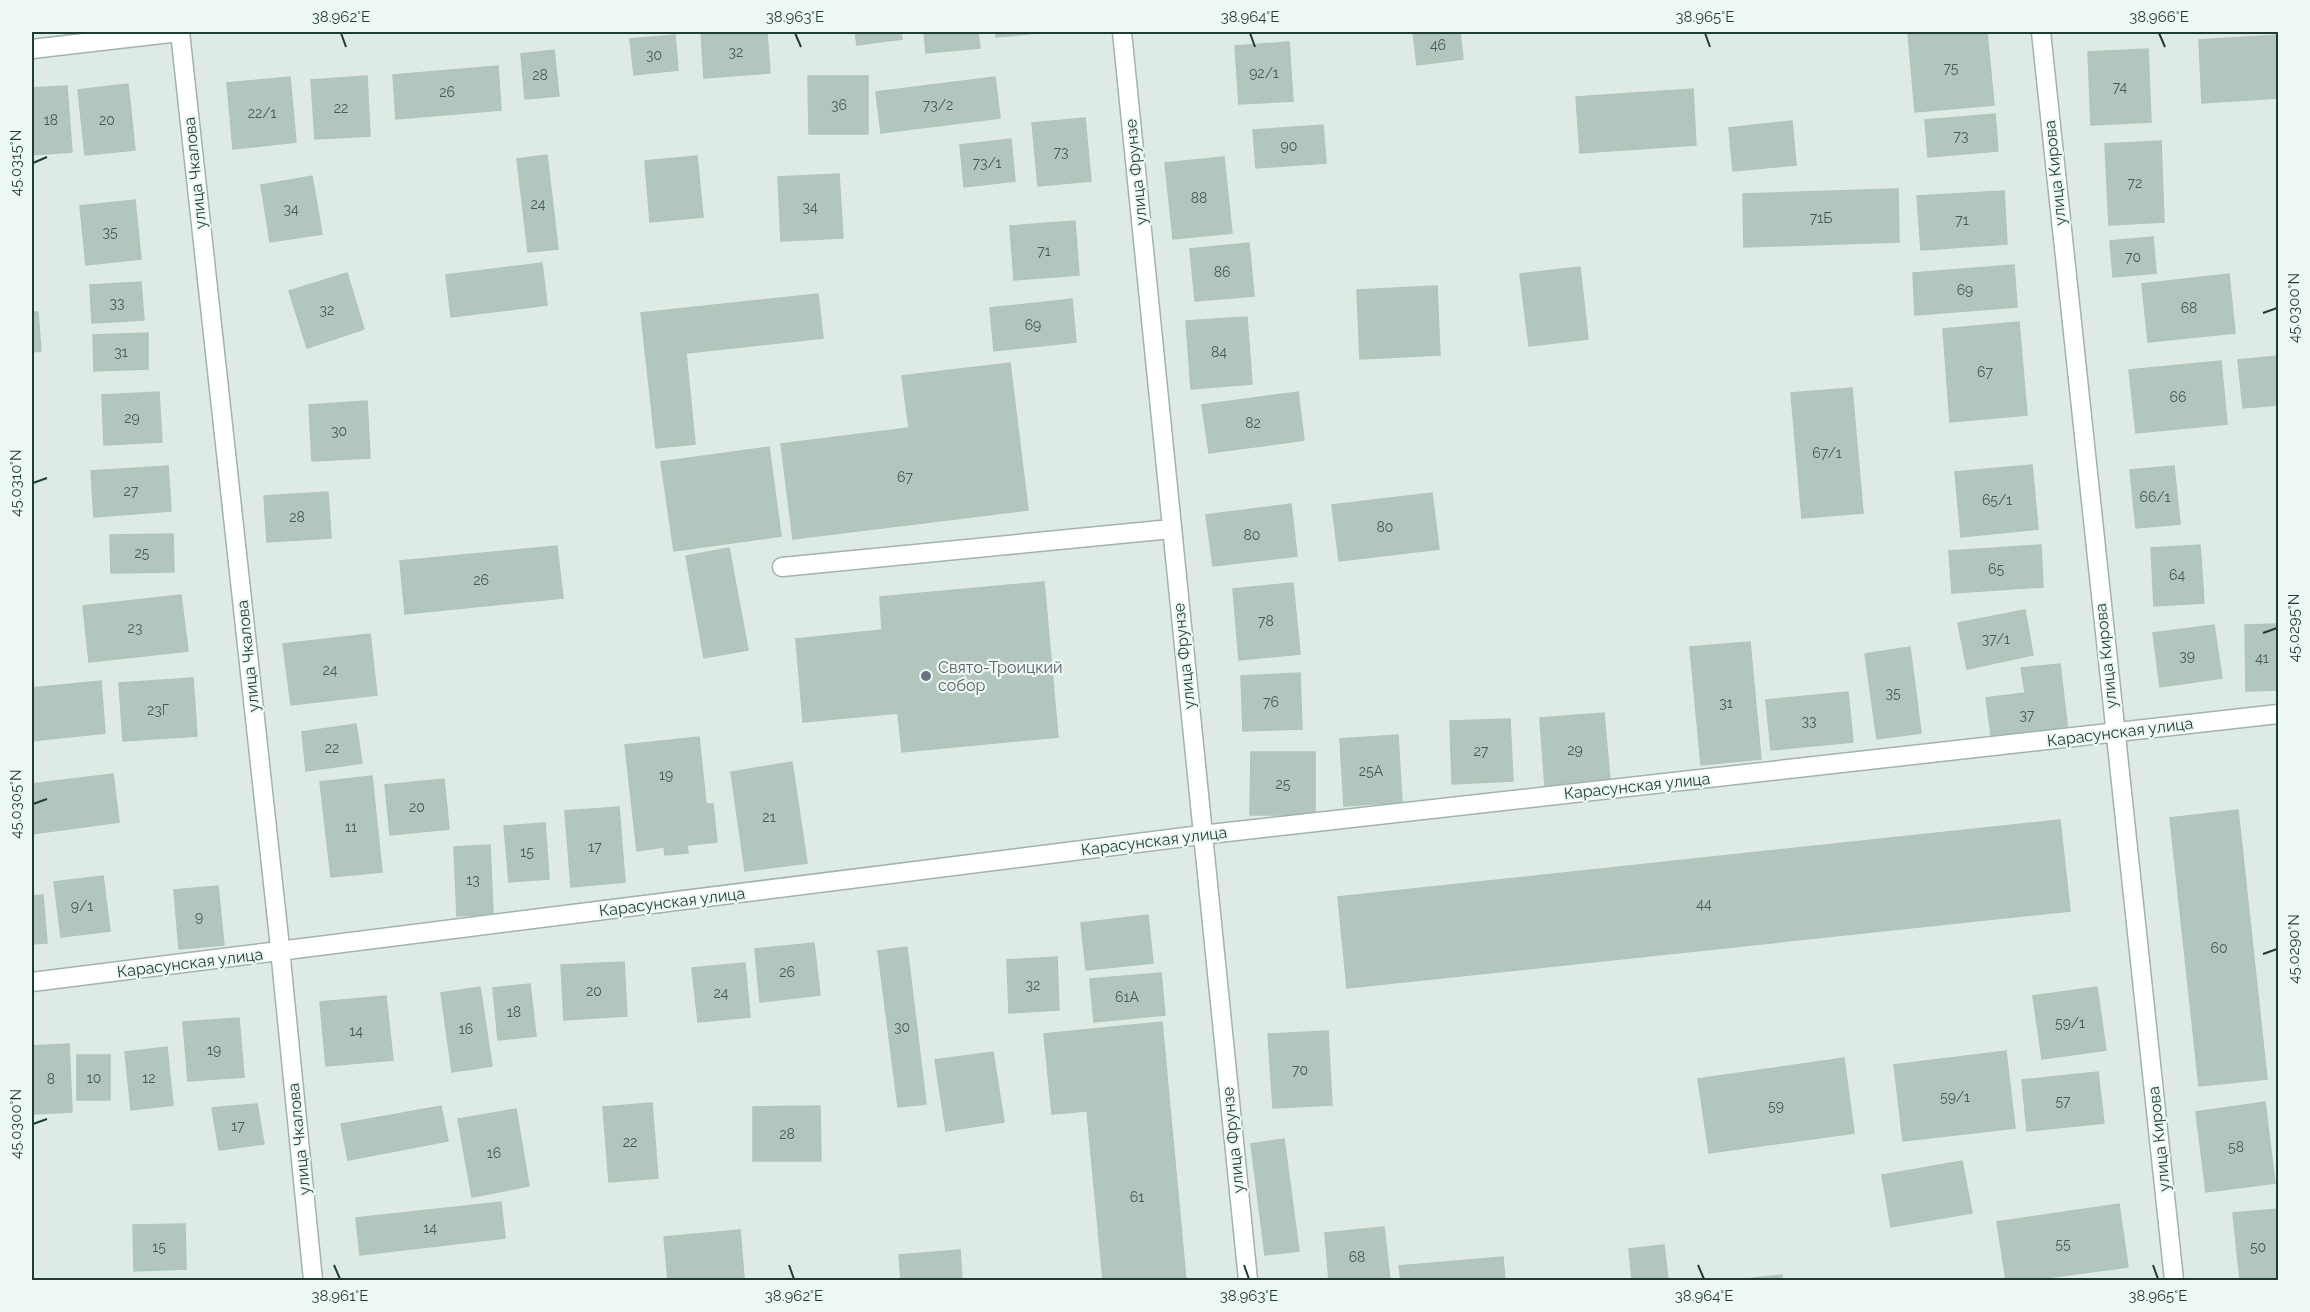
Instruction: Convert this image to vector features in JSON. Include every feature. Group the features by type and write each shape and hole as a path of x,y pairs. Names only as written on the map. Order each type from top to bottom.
{"street":[{"path":"32,49 180,32"},
{"name":"улица Чкалова","path":"180,32 280,952 313,1281"},
{"name":"улица Фрунзе","path":"1122,32 1201,835 1248,1281"},
{"name":"улица Кирова","path":"2041,32 2174,1281"},
{"path":"782,567 1171,529"},
{"name":"Карасунская улица","path":"32,982 1201,835 2278,714"}],"building":[{"path":"701,32 767,32 770,73 704,78"},
{"path":"855,32 901,32 902,39 857,45"},
{"path":"924,32 978,32 980,48 926,53"},
{"path":"996,32 1048,32 996,37"},
{"path":"1413,32 1460,32 1463,59 1417,65"},
{"path":"1908,32 1987,32 1994,105 1915,112"},
{"path":"675,35 678,70 634,75 630,39"},
{"path":"2278,35 2278,98 2202,103 2199,40"},
{"path":"1289,42 1293,101 1239,104 1235,46"},
{"path":"2148,49 2151,122 2091,125 2088,52"},
{"path":"554,50 559,96 525,99 521,54"},
{"path":"498,66 501,110 396,119 393,75"},
{"path":"367,76 370,136 315,139 311,80"},
{"path":"808,76 868,76 868,134 809,134"},
{"path":"290,77 296,142 233,149 227,83"},
{"path":"995,77 1000,118 881,133 876,92"},
{"path":"128,84 135,150 85,155 78,90"},
{"path":"67,86 72,152 32,155 32,88"},
{"path":"1693,89 1696,145 1580,153 1576,97"},
{"path":"1995,114 1998,151 1928,157 1925,120"},
{"path":"1085,118 1091,181 1038,186 1032,123"},
{"path":"1792,121 1796,165 1733,171 1729,128"},
{"path":"1323,125 1326,163 1256,168 1253,130"},
{"path":"1011,139 1015,181 964,187 960,145"},
{"path":"2161,141 2164,222 2109,225 2105,144"},
{"path":"547,155 558,249 528,252 517,159"},
{"path":"697,156 703,217 650,222 645,161"},
{"path":"1224,157 1232,233 1173,239 1165,163"},
{"path":"839,174 843,238 781,241 778,177"},
{"path":"312,176 322,234 270,242 261,185"},
{"path":"1898,189 1899,242 1744,247 1743,194"},
{"path":"2004,191 2007,244 1921,250 1917,196"},
{"path":"135,200 141,259 86,265 80,206"},
{"path":"1075,221 1079,275 1014,280 1010,226"},
{"path":"2153,237 2156,273 2113,277 2110,241"},
{"path":"1249,243 1254,296 1195,301 1190,249"},
{"path":"542,263 547,305 451,317 446,275"},
{"path":"2014,265 2017,307 1915,315 1913,273"},
{"path":"1580,267 1588,339 1529,346 1520,274"},
{"path":"347,273 364,329 307,348 289,291"},
{"path":"2229,274 2235,333 2148,342 2142,284"},
{"path":"141,282 144,320 92,323 90,285"},
{"path":"1437,286 1440,355 1360,359 1357,290"},
{"path":"818,294 823,338 686,353 695,444 656,448 641,313"},
{"path":"1072,299 1076,342 994,351 990,308"},
{"path":"32,312 38,312 41,351 32,352"},
{"path":"1247,317 1252,384 1191,389 1186,321"},
{"path":"2019,322 2027,415 1950,422 1943,329"},
{"path":"148,333 148,369 94,371 93,335"},
{"path":"2278,356 2278,405 2243,408 2238,360"},
{"path":"2221,361 2227,424 2136,433 2129,370"},
{"path":"1010,363 1028,510 793,539 781,444 909,428 902,376"},
{"path":"1852,388 1863,513 1802,518 1791,393"},
{"path":"159,392 162,442 104,445 102,395"},
{"path":"1298,392 1304,440 1209,453 1202,405"},
{"path":"367,401 370,458 312,461 309,405"},
{"path":"769,447 781,536 674,551 661,462"},
{"path":"2032,465 2038,529 1961,537 1955,472"},
{"path":"168,466 171,511 94,517 91,471"},
{"path":"2174,466 2180,524 2136,528 2130,470"},
{"path":"328,492 331,538 267,542 264,496"},
{"path":"1432,493 1439,549 1339,561 1332,505"},
{"path":"1291,504 1297,556 1213,566 1206,515"},
{"path":"173,534 174,572 111,573 110,535"},
{"path":"2041,545 2043,587 1952,593 1949,551"},
{"path":"2200,545 2204,603 2154,606 2151,548"},
{"path":"557,546 563,598 405,614 400,561"},
{"path":"729,548 748,650 704,658 686,556"},
{"name":"Свято-Троицкий собор","path":"1044,582 1058,737 902,752 898,713 803,722 796,639 882,630 880,597"},
{"path":"1293,583 1300,654 1239,660 1233,589"},
{"path":"181,595 188,651 89,662 83,606"},
{"path":"2025,610 2033,655 1967,669 1958,623"},
{"path":"2278,624 2278,690 2246,691 2245,625"},
{"path":"2214,625 2222,678 2160,687 2153,633"},
{"path":"370,634 377,695 291,705 283,644"},
{"path":"1750,642 1761,759 1701,765 1690,647"},
{"path":"1910,647 1921,733 1877,739 1865,654"},
{"path":"2060,664 2068,732 1992,742 1986,698 2025,693 2021,668"},
{"path":"1300,673 1302,729 1243,731 1241,676"},
{"path":"193,678 197,736 123,741 119,683"},
{"path":"101,681 105,733 32,741 32,688"},
{"path":"1848,692 1853,742 1771,750 1766,700"},
{"path":"1604,713 1610,781 1545,787 1540,718"},
{"path":"1510,719 1513,781 1452,784 1450,721"},
{"path":"356,724 362,763 306,771 302,732"},
{"path":"1398,735 1402,802 1344,806 1340,739"},
{"path":"699,737 706,804 713,804 717,842 687,845 688,853 665,855 664,847 637,851 625,745"},
{"path":"1251,752 1315,752 1315,815 1250,815"},
{"path":"792,762 807,863 745,871 731,772"},
{"path":"113,774 119,822 32,834 32,784"},
{"path":"372,776 382,872 331,877 320,782"},
{"path":"444,779 449,829 390,835 385,785"},
{"path":"619,807 625,882 571,887 565,811"},
{"path":"2238,810 2267,1079 2199,1086 2170,818"},
{"path":"2060,820 2070,911 1347,988 1338,897"},
{"path":"545,823 549,879 509,882 504,826"},
{"path":"490,845 493,914 457,916 454,847"},
{"path":"103,876 110,931 61,937 54,882"},
{"path":"218,886 224,945 179,949 174,890"},
{"path":"43,895 47,943 32,944 32,896"},
{"path":"1148,915 1153,963 1086,970 1081,923"},
{"path":"814,943 820,995 760,1002 755,949"},
{"path":"907,947 926,1104 898,1107 878,951"},
{"path":"1057,957 1059,1010 1009,1013 1007,960"},
{"path":"624,962 627,1016 564,1020 561,965"},
{"path":"745,963 750,1017 698,1022 692,968"},
{"path":"1161,973 1165,1015 1094,1022 1090,979"},
{"path":"530,984 536,1036 498,1040 493,988"},
{"path":"480,987 492,1066 452,1072 441,993"},
{"path":"2097,987 2106,1050 2042,1059 2033,996"},
{"path":"386,996 393,1060 326,1066 320,1002"},
{"path":"239,1018 244,1077 188,1081 183,1022"},
{"path":"1162,1022 1186,1280 1103,1280 1087,1111 1052,1114 1044,1034"},
{"path":"1328,1031 1332,1105 1273,1108 1268,1034"},
{"path":"69,1044 72,1112 32,1114 32,1046"},
{"path":"167,1047 173,1105 131,1110 125,1052"},
{"path":"2006,1051 2015,1128 1903,1141 1894,1065"},
{"path":"993,1052 1004,1122 946,1131 935,1060"},
{"path":"77,1055 110,1055 110,1100 77,1100"},
{"path":"1844,1058 1854,1133 1709,1153 1698,1079"},
{"path":"2098,1072 2104,1123 2027,1131 2022,1080"},
{"path":"2265,1102 2275,1183 2206,1192 2196,1112"},
{"path":"652,1103 658,1178 609,1182 603,1107"},
{"path":"257,1104 264,1144 219,1150 212,1108"},
{"path":"441,1106 448,1141 348,1160 341,1124"},
{"path":"820,1106 821,1161 753,1161 753,1107"},
{"path":"516,1109 529,1186 472,1197 458,1119"},
{"path":"1284,1139 1299,1251 1265,1255 1251,1144"},
{"path":"1962,1161 1972,1213 1891,1227 1882,1175"},
{"path":"501,1202 505,1238 360,1255 356,1218"},
{"path":"2119,1204 2128,1267 2030,1280 2006,1280 1997,1222"},
{"path":"2278,1209 2278,1280 2240,1280 2233,1213"},
{"path":"185,1224 186,1269 134,1271 133,1225"},
{"path":"1384,1227 1390,1280 1329,1280 1325,1233"},
{"path":"740,1230 744,1278 668,1280 664,1237"},
{"path":"1664,1245 1668,1280 1632,1280 1629,1249"},
{"path":"960,1250 962,1280 901,1280 899,1255"},
{"path":"1503,1257 1505,1280 1401,1280 1399,1266"},
{"path":"1782,1275 1782,1280 1736,1280"}],"place":[{"name":"Свято-Троицкий собор","path":"926,676"}]}
